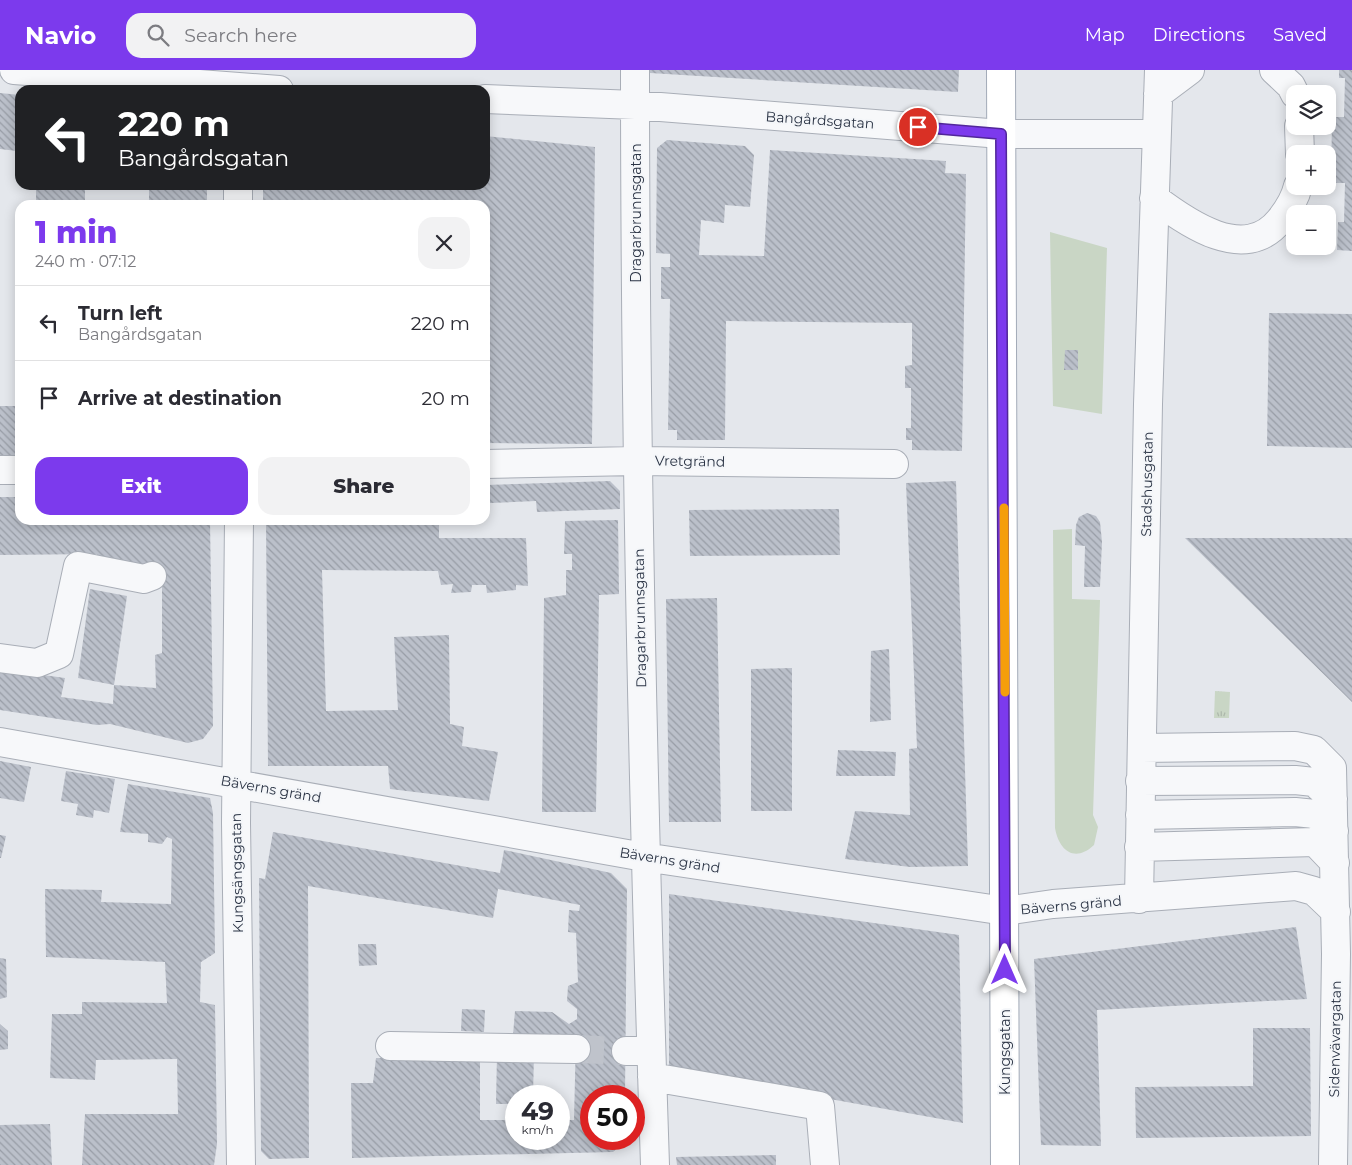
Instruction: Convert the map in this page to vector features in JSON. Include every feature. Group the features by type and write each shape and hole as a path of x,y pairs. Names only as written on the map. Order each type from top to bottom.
{"main road":[{"name":"Kungsgatan","path":"1001,70 1005,1165"}],"street":[{"path":"14,70 236,83"},
{"name":"Dragarbrunnsgatan","path":"635,70 636,461 644,857 643,1060 655,1165"},
{"path":"1158,82 1190,70"},
{"path":"1274,70 1290,85"},
{"name":"Stadshusgatan","path":"1139,899 1140,781 1158,82"},
{"name":"Bangårdsgatan","path":"490,99 635,106 1001,134 1156,134"},
{"path":"1154,198 1175,214 1203,231 1234,238 1251,238 1274,227 1293,202 1295,195"},
{"name":"Vretgränd","path":"490,464 636,461 894,464"},
{"path":"0,470 15,470"},
{"name":"Kungsängsgatan","path":"239,525 236,783 241,1165"},
{"path":"0,658 37,663 58,654 78,566 144,579 152,576"},
{"name":"Bäverns gränd","path":"0,742 644,857 1005,911 1053,904 1296,886 1314,891 1336,912"},
{"name":"Sidenvävargatan","path":"1142,748 1295,746 1314,750 1332,768 1336,912 1333,1165"},
{"path":"1140,781 1305,781 1314,782 1333,799"},
{"path":"1140,814 1296,812 1315,814 1334,831"},
{"path":"1139,847 1315,842 1335,863"},
{"path":"390,1046 576,1049"},
{"path":"643,1060 820,1106 825,1165"}],"green space":[{"path":"1050,232 1107,248 1102,414 1053,406"},
{"path":"1072,529 1072,599 1100,600 1093,815 1098,827 1094,845 1087,850 1074,854 1069,852 1060,843 1055,828 1053,530"},
{"path":"1215,691 1230,692 1229,718 1214,718"}],"building":[{"path":"650,70 959,70 958,92 650,73"},
{"path":"1339,70 1352,70 1352,251 1337,250 1338,222 1344,222 1345,183 1336,183 1336,145 1332,145 1332,135 1336,135 1336,117 1344,117 1345,78 1339,78"},
{"path":"0,93 15,94 15,151 0,149"},
{"path":"490,136 595,147 592,444 490,443 490,200 263,200 263,190 490,190"},
{"path":"667,140 745,146 754,155 750,207 725,205 724,223 701,220 699,255 764,256 770,150 946,161 945,173 966,174 962,451 912,450 912,440 906,440 906,428 911,428 911,388 905,388 905,366 912,365 912,323 726,321 725,440 677,440 677,430 668,430 670,299 661,299 661,267 670,267 670,254 656,253 657,148"},
{"path":"36,190 85,190 85,200 36,200"},
{"path":"149,190 207,190 207,200 149,200"},
{"path":"1269,313 1352,314 1352,448 1267,446"},
{"path":"1065,350 1078,350 1078,370 1064,370"},
{"path":"0,406 15,406 15,456 0,456"},
{"path":"610,481 620,491 620,509 537,512 536,501 490,503 490,485"},
{"path":"956,481 968,866 910,867 845,859 855,811 910,815 909,749 917,748 906,483"},
{"path":"0,497 15,497 15,525 210,525 213,726 203,739 188,743 110,724 97,725 0,710 0,669 65,678 61,697 113,704 114,685 156,688 155,655 162,653 162,565 96,564 97,554 0,555"},
{"path":"839,509 840,555 690,556 689,510"},
{"path":"1087,513 1096,516 1100,522 1102,542 1100,587 1084,587 1085,546 1075,545 1076,525 1079,517"},
{"path":"618,520 619,594 599,595 596,812 542,812 544,598 566,595 566,570 572,570 572,554 564,554 565,521"},
{"path":"266,525 439,525 439,538 526,538 528,586 516,585 516,590 487,593 486,585 472,585 471,592 451,593 453,584 441,585 438,571 322,570 326,711 398,710 394,637 449,635 450,724 464,727 462,746 498,752 489,801 390,789 388,766 268,766"},
{"path":"1185,538 1352,538 1352,702 1237,589"},
{"path":"90,589 127,596 114,685 78,678"},
{"path":"717,598 721,822 669,822 666,599"},
{"path":"889,649 891,720 870,722 871,651"},
{"path":"792,668 792,811 751,811 751,669"},
{"path":"838,750 896,752 895,776 836,776"},
{"path":"0,761 31,767 24,802 0,798"},
{"path":"66,771 115,779 109,813 94,810 93,818 76,815 78,804 61,801"},
{"path":"128,784 210,798 213,813 215,953 201,962 200,1002 215,1005 217,1144 214,1165 82,1165 85,1114 178,1114 177,1059 96,1060 95,1080 50,1078 52,1014 82,1014 82,1002 167,1003 165,962 46,957 45,889 102,890 101,902 171,904 172,839 167,837 162,844 148,842 148,834 120,832"},
{"path":"273,832 500,873 504,850 611,873 627,889 625,1085 580,1085 580,1150 615,1150 613,1152 352,1158 351,1083 373,1083 376,1058 480,1059 480,1120 505,1120 505,1150 570,1150 570,1120 574,1120 576,1036 513,1035 515,1011 552,1012 569,1024 577,1019 577,1009 567,1001 568,986 578,982 576,933 568,932 569,910 579,911 580,905 498,889 493,918 308,886 309,1158 269,1159 261,1151 259,878 265,879"},
{"path":"0,835 6,836 1,858 0,858"},
{"path":"669,894 959,935 963,1123 669,1070"},
{"path":"1296,927 1307,999 1097,1010 1101,1146 1041,1145 1034,959"},
{"path":"358,944 376,944 377,965 359,966"},
{"path":"0,958 6,959 7,997 0,999"},
{"path":"462,1009 485,1010 484,1032 461,1031"},
{"path":"0,1024 8,1031 8,1049 0,1050"},
{"path":"1253,1028 1310,1028 1311,1136 1136,1138 1135,1087 1253,1086"},
{"path":"497,1053 534,1054 533,1085 505,1085 505,1104 496,1104"},
{"path":"50,1124 52,1165 0,1165 0,1125"},
{"path":"776,1155 776,1165 677,1165 676,1157"}],"tunnel":[{"path":"576,1049 626,1051"}],"slow traffic":[{"path":"1004,508 1005,692"}],"route":[{"path":"918,127 1001,134 1005,970"}]}
